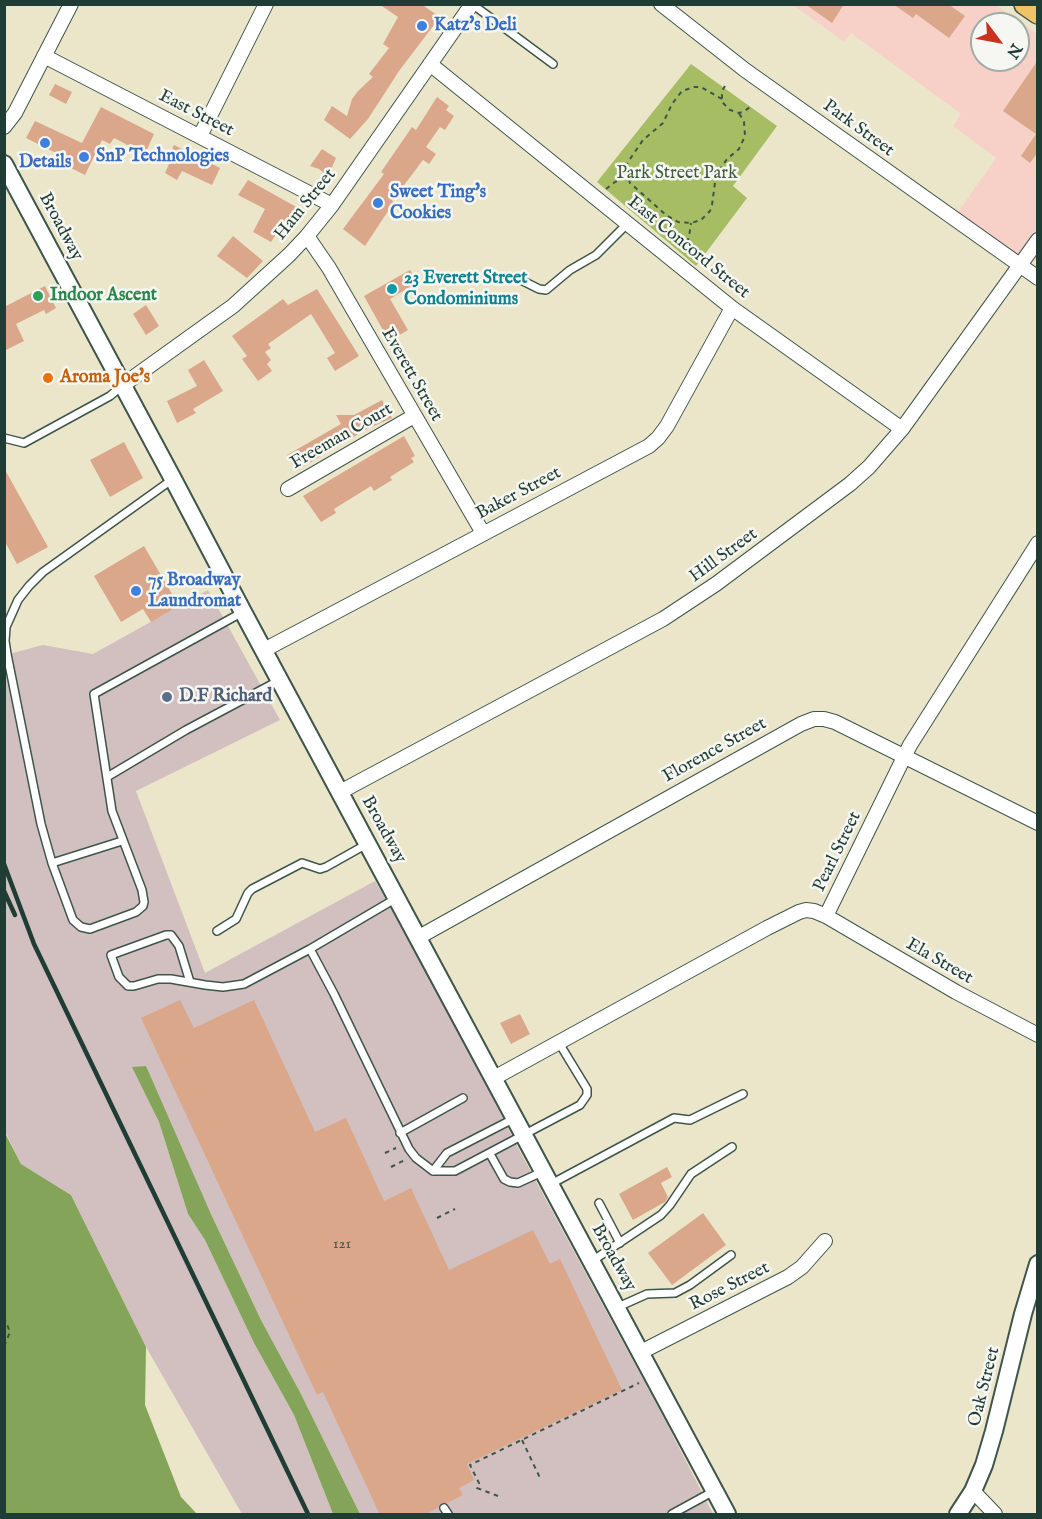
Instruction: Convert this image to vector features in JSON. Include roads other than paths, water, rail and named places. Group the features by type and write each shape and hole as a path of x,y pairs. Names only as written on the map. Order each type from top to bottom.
{"main road":[{"path":"1025,4 1038,13"}],"street":[{"path":"4,128 15,112 71,4"},
{"path":"200,136 266,4"},
{"name":"Park Street","path":"661,4 745,70 1038,278"},
{"name":"Ham Street","path":"123,385 233,306 307,236 332,205 468,6"},
{"name":"East Street","path":"44,56 332,205"},
{"name":"East Concord Street","path":"430,64 732,308 902,429"},
{"name":"Broadway","path":"4,164 728,1515"},
{"name":"Everett Street","path":"307,236 329,268 483,533"},
{"name":"Hill Street","path":"340,792 663,620 850,484 869,467 902,429 1038,240"},
{"name":"Baker Street","path":"264,650 637,453 658,438 667,426 732,308"},
{"name":"Freeman Court","path":"288,489 414,416"},
{"name":"Pearl Street","path":"494,1078 799,912 814,911 826,916 904,756 1005,592 1038,543"},
{"name":"Florence Street","path":"419,937 801,724 814,719 824,718 1038,823"},
{"name":"Ela Street","path":"826,916 956,992 1038,1035"},
{"name":"Rose Street","path":"641,1352 788,1277 802,1267 825,1241"},
{"name":"Oak Street","path":"958,1515 973,1491 984,1465 1038,1264"},
{"path":"973,1491 995,1515"}],"lane":[{"path":"468,6 554,64"},
{"path":"519,279 546,290 570,270 596,255 628,223"},
{"path":"4,438 24,443 110,396 123,385"},
{"path":"174,479 43,572 18,600 6,627 5,641 42,824 52,863 73,921 81,927 90,929 136,912 143,906 142,890 112,812 94,694 243,612"},
{"path":"107,777 186,730 280,680"},
{"path":"52,863 122,841"},
{"path":"217,931 236,919 252,889 302,863 320,868 326,867 367,844"},
{"path":"190,982 179,946 171,935 166,934 111,955 119,977 128,986 171,978 190,982 223,987 244,984 310,949 397,897"},
{"path":"310,949 400,1133 414,1156 433,1171 455,1171 580,1105 587,1095 586,1089 559,1043"},
{"path":"490,1154 504,1179 510,1182 518,1183 547,1178 674,1118 690,1120 743,1094"},
{"path":"400,1133 463,1098"},
{"path":"433,1171 447,1153 515,1118"},
{"path":"592,1261 661,1215 691,1174 732,1147"},
{"path":"599,1203 620,1243"},
{"path":"618,1307 647,1294 675,1293 690,1285 731,1255"},
{"path":"672,1515 715,1491"}],"railway":[{"path":"4,864 34,944 308,1514"},
{"path":"4,891 15,915"}],"place":[{"name":"Katz's Deli","path":"422,26"},
{"name":"Details","path":"45,143"},
{"name":"SnP Technologies","path":"84,157"},
{"name":"Sweet Ting's Cookies","path":"378,203"},
{"name":"23 Everett Street Condominiums","path":"392,289"},
{"name":"Indoor Ascent","path":"38,296"},
{"name":"Aroma Joe's","path":"48,378"},
{"name":"75 Broadway Laundromat","path":"136,591"},
{"name":"D.F Richard","path":"167,697"}],"park label":[{"name":"Park Street Park","path":"677,174"}]}
